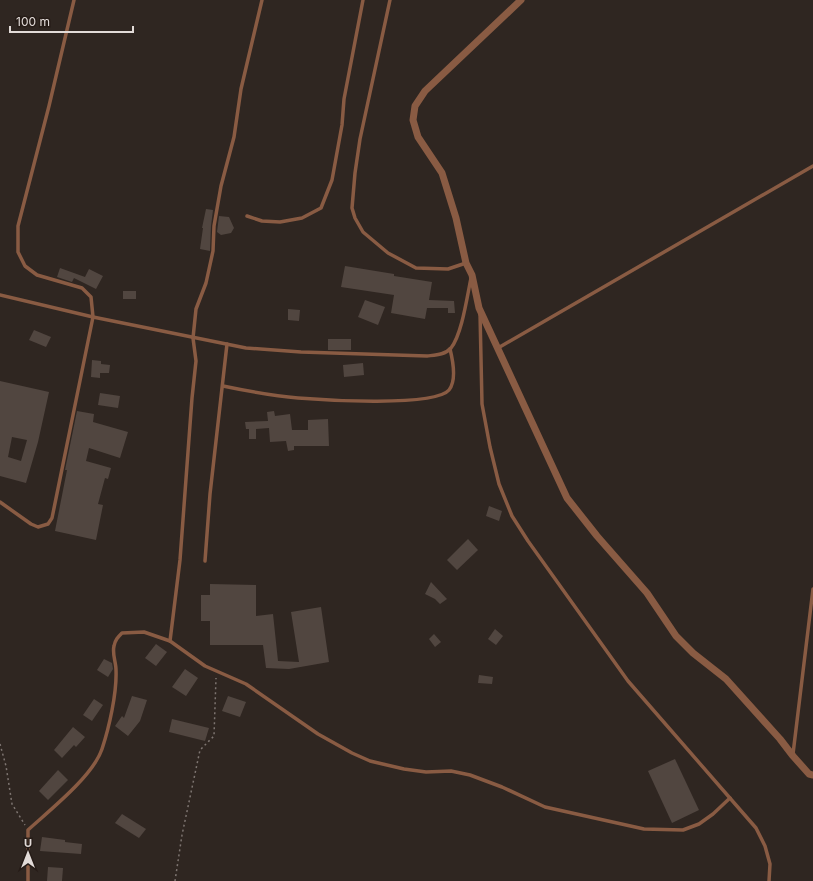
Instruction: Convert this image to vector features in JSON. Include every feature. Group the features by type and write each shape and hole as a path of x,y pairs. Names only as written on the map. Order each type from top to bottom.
{"street":[{"path":"521,0 425,91 416,106 413,120 418,137 442,173 456,218 466,263 472,275 480,308 567,498 597,536 647,593 676,636 693,653 726,679 809,774 813,775"}],"lane":[{"path":"0,502 31,524 38,527 48,524 52,518 93,317 91,298 82,288 38,275 25,266 18,252 18,226 49,106 74,0"},
{"path":"170,642 180,560 196,361 193,338 196,309 206,283 213,251 214,226 234,137 241,89 262,0"},
{"path":"247,216 262,221 280,222 302,218 321,208 332,180 342,125 344,99 363,0"},
{"path":"390,0 360,139 354,173 352,208 355,218 363,232 388,253 416,268 448,269 466,263"},
{"path":"497,348 813,166"},
{"path":"0,295 93,317 246,348 301,352 427,356 442,354 450,349 458,334 472,275"},
{"path":"480,308 482,404 499,484 512,516 528,541 628,681 756,828 765,846 770,864 769,881"},
{"path":"205,561 210,494 228,344"},
{"path":"223,386 297,398 322,400 394,401 435,398 444,395 450,390 453,381 453,358 450,349"},
{"path":"793,756 813,588"},
{"path":"28,881 28,830 82,781 94,765 102,750 114,695 116,670 114,650 116,639 122,633 144,632 170,642 205,666 246,684 318,734 370,761 404,769 426,772 451,771 470,775 502,787 545,807 644,829 683,830 699,824 713,814 730,798"}],"path":[{"path":"175,881 182,835 200,750 214,736 216,670"},
{"path":"0,744 6,766 12,804 28,830"}],"building":[{"path":"206,209 213,210 210,251 200,249"},
{"path":"219,216 229,217 234,228 231,233 221,235 217,232"},
{"path":"345,266 432,282 429,300 454,301 455,313 448,313 448,308 427,308 425,319 391,313 394,295 341,287"},
{"path":"60,268 85,277 89,269 103,276 96,289 74,278 72,282 57,277"},
{"path":"123,291 136,291 136,299 123,299"},
{"path":"365,300 385,307 378,325 358,317"},
{"path":"288,309 300,310 299,321 288,320"},
{"path":"34,330 51,337 46,347 29,340"},
{"path":"328,339 351,339 351,350 328,350"},
{"path":"92,360 101,361 101,364 110,365 109,373 100,373 100,378 91,377"},
{"path":"363,363 364,375 344,377 343,365"},
{"path":"0,381 49,392 38,442 26,483 0,476","holes":["12,437 27,440 21,461 8,457"]},
{"path":"100,393 120,396 118,408 98,405"},
{"path":"77,411 94,414 93,422 128,432 120,458 89,448 86,461 111,468 108,479 105,478 98,504 103,505 96,540 55,531"},
{"path":"274,411 275,416 290,414 292,430 308,430 308,420 328,419 329,446 294,446 294,450 288,451 286,441 270,442 269,428 256,429 256,439 249,439 249,429 246,429 245,422 268,421 267,412"},
{"path":"489,506 502,511 499,521 486,516"},
{"path":"468,539 478,550 457,570 447,560"},
{"path":"431,582 447,599 440,604 435,599 425,594"},
{"path":"210,584 256,585 256,616 273,614 278,661 299,662 291,612 321,607 329,662 289,669 266,668 263,645 210,645 210,621 201,621 201,595 210,595"},
{"path":"495,629 503,636 496,645 488,639"},
{"path":"434,634 441,642 435,647 429,639"},
{"path":"156,644 167,652 156,666 145,658"},
{"path":"104,659 112,663 113,669 108,677 97,670"},
{"path":"185,669 198,678 186,696 172,687"},
{"path":"479,675 493,677 492,684 478,683"},
{"path":"132,696 147,700 140,721 128,736 115,726 122,716 124,718"},
{"path":"228,696 246,702 240,717 222,711"},
{"path":"94,699 103,705 92,721 83,715"},
{"path":"172,719 209,728 205,741 169,732"},
{"path":"73,727 85,737 76,747 74,745 62,758 54,750"},
{"path":"675,759 699,810 672,823 648,771"},
{"path":"58,770 68,780 48,800 39,791"},
{"path":"122,814 146,829 139,838 115,823"},
{"path":"42,837 82,844 81,854 40,851"},
{"path":"48,867 63,868 62,881 47,881"}]}
